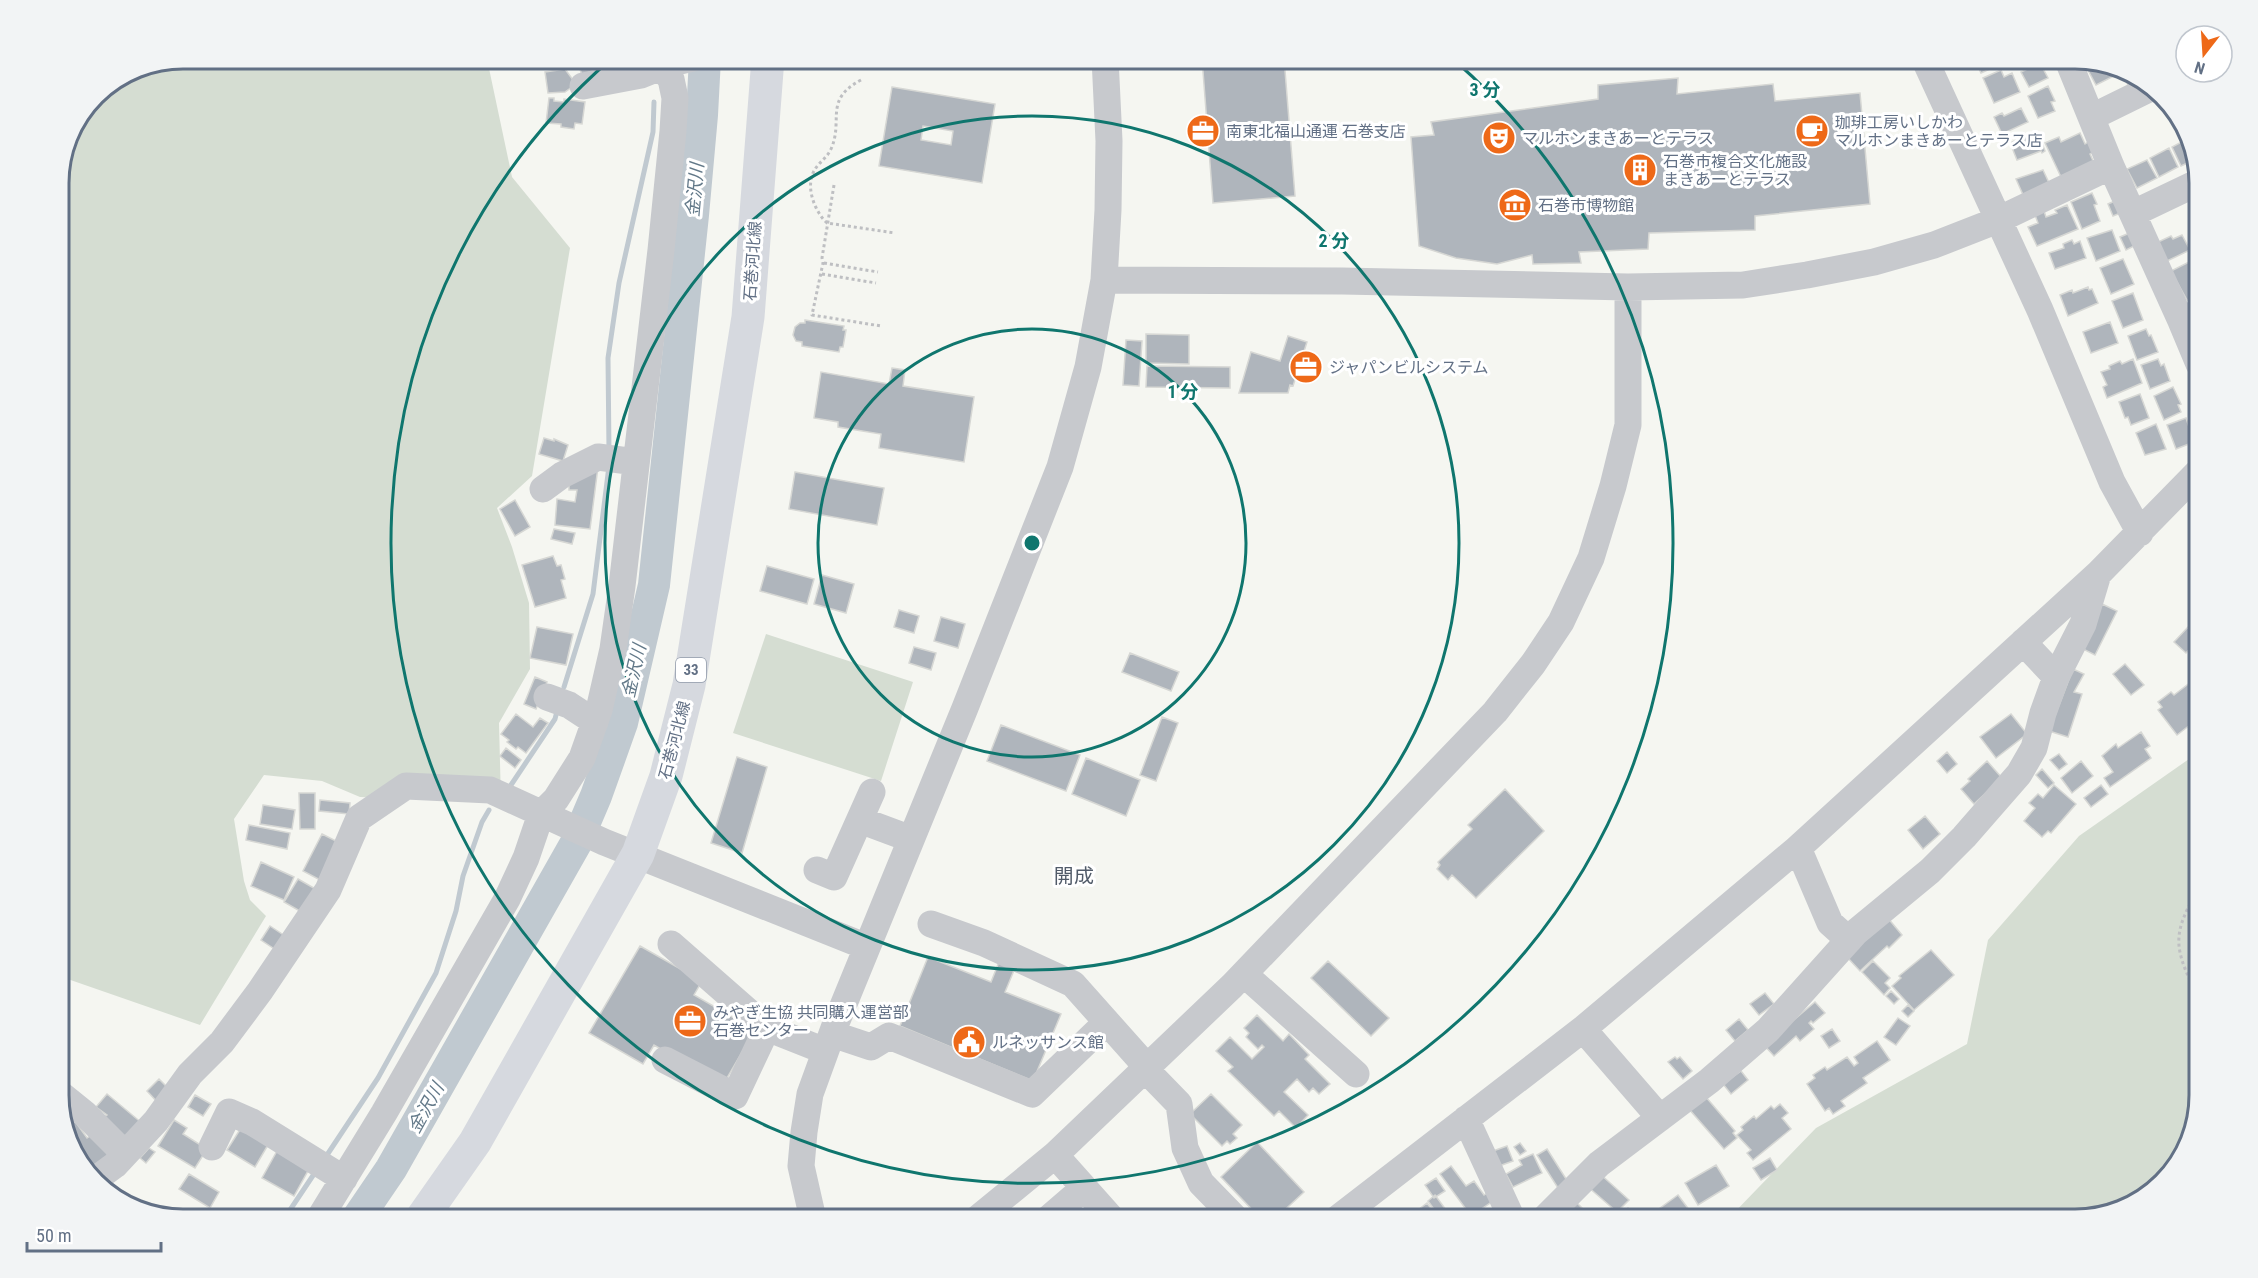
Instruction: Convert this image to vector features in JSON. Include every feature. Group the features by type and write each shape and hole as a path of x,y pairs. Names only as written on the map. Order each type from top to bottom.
{"main road":[{"name":"石巻河北線","path":"429,1209 475,1142 638,854 666,776 689,685 748,317 767,69"}],"street":[{"path":"583,86 641,75 654,69"},
{"path":"322,1209 332,1171 384,1113 507,898 556,799 582,758 595,722 613,649 612,582 618,460 661,250 675,98 672,69"},
{"path":"811,1209 801,1166 810,1094 828,1043 1060,467 1088,367 1104,280 1109,141 1106,69"},
{"path":"1929,69 2040,310 2112,482 2139,533"},
{"path":"2072,69 2111,165 2134,213 2189,314"},
{"path":"2092,117 2143,92"},
{"path":"1104,280 1353,281 1628,287 1743,285 1874,262 1935,245 1998,220 2111,165"},
{"path":"2134,213 2189,187"},
{"path":"990,1209 1055,1155 1244,974 1495,712 1533,664 1561,622 1591,558 1613,486 1628,425 1628,287"},
{"path":"543,489 562,475 618,460"},
{"path":"1351,1209 1582,1029 1798,848 2099,573 2189,481"},
{"path":"1555,1209 1599,1164 1709,1081 1768,1030 1849,940 1876,914 1930,871 1964,837 2019,774 2034,748 2056,677 2083,624 2099,573"},
{"path":"2023,642 2056,677"},
{"path":"547,697 569,705 595,722"},
{"path":"102,1175 115,1165 156,1121 190,1074 222,1042 260,991 327,890 358,818 406,786 490,790 604,842 867,947"},
{"path":"817,870 834,878 872,792"},
{"path":"860,820 911,839"},
{"path":"1798,848 1830,922 1849,940"},
{"path":"931,924 984,943 1073,984 1138,1057 1145,1069 1179,1104 1185,1149 1201,1183 1226,1209"},
{"path":"671,944 767,1028 828,1043 871,1047 889,1036 1032,1094 1107,1023"},
{"path":"1244,974 1356,1074"},
{"path":"664,1060 735,1096 767,1028"},
{"path":"1582,1029 1660,1118"},
{"path":"69,1101 125,1154"},
{"path":"212,1147 229,1112 252,1122 332,1171"},
{"path":"1466,1119 1507,1209"},
{"path":"1055,1155 1102,1209"},
{"path":"1060,1209 1084,1188"}],"path":[{"path":"861,80 846,89 840,98 831,149 813,172 812,194 820,217 827,223 895,233"},
{"path":"834,185 823,263 812,315 881,327"},
{"path":"823,263 878,272"},
{"path":"821,274 876,283"},
{"path":"2189,906 2179,936 2183,962 2189,976"}],"shaded area":[{"path":"176,69 489,69 512,177 570,248 532,476 497,508 529,603 530,669 499,723 501,802 360,797 322,781 264,775 234,819 244,881 250,900 266,916 200,1025 69,979 69,176 75,146 88,120 102,102 126,84 161,71"},
{"path":"766,634 913,682 881,781 733,733"},
{"path":"2189,759 2188,1110 2185,1125 2174,1152 2156,1176 2132,1194 2105,1205 2090,1208 1738,1209 1816,1128 1967,1044 1988,940 2079,836"}],"building":[{"path":"565,69 576,84 565,92 548,93 545,72"},
{"path":"580,69 597,69 582,75"},
{"path":"1203,69 1285,69 1295,196 1213,203"},
{"path":"2027,69 2043,69 2048,78 2029,87 2021,72"},
{"path":"2001,70 2004,77 2012,73 2020,92 1994,103 1983,78"},
{"path":"2088,70 2114,76 2096,85"},
{"name":"石巻市複合文化施設 まきあーとテラス","path":"1678,78 1677,94 1773,84 1775,101 1860,93 1870,204 1755,216 1755,230 1649,233 1648,249 1579,252 1581,263 1533,264 1532,255 1497,264 1456,258 1419,246 1411,137 1434,135 1431,122 1598,99 1598,85"},
{"path":"2048,86 2055,101 2051,102 2055,111 2038,118 2028,96"},
{"path":"892,87 995,104 982,183 879,166","holes":["923,126 953,131 951,145 921,140"]},
{"path":"549,98 554,98 554,101 564,102 564,99 585,102 582,124 575,123 574,129 561,127 561,124 546,123"},
{"path":"2021,108 2028,122 2002,134 1994,117 2002,113 2004,116"},
{"path":"2038,133 2045,151 2017,160 2012,142"},
{"path":"2080,133 2085,144 2088,142 2093,152 2090,154 2095,165 2062,179 2045,143 2059,137 2061,142"},
{"path":"2181,142 2187,163 2181,166 2172,147"},
{"path":"2169,148 2178,167 2159,177 2150,158"},
{"path":"2147,160 2157,178 2137,188 2127,169"},
{"path":"2043,170 2050,185 2024,197 2016,179"},
{"path":"2092,193 2100,221 2082,229 2071,202"},
{"path":"2117,200 2123,212 2113,216 2108,204"},
{"path":"2067,205 2078,229 2037,246 2028,227 2038,223 2035,215 2044,211 2046,217 2057,213 2055,210"},
{"path":"2112,230 2120,251 2096,261 2087,238"},
{"path":"2132,232 2138,244 2126,250 2120,237"},
{"path":"2182,235 2189,250 2167,261 2158,242 2171,236 2173,239"},
{"path":"2072,240 2074,244 2080,241 2086,258 2055,269 2049,253 2064,248 2063,244"},
{"path":"2123,259 2134,284 2111,294 2100,268"},
{"path":"2189,262 2189,299 2187,300 2171,271"},
{"path":"2088,287 2089,290 2092,289 2098,303 2068,316 2060,295"},
{"path":"2133,293 2143,320 2123,328 2112,301"},
{"path":"805,320 844,326 843,330 846,330 843,347 840,347 839,352 802,346 802,342 796,341 793,335 795,327 800,323 805,323"},
{"path":"2110,322 2118,343 2091,353 2083,332"},
{"path":"2146,329 2158,352 2137,360 2128,336"},
{"path":"1146,334 1189,335 1189,364 1146,363"},
{"path":"1288,336 1307,342 1293,386 1290,385 1288,393 1239,393 1251,352 1280,361"},
{"path":"1126,340 1142,341 1139,386 1123,385"},
{"path":"2133,359 2142,383 2107,398 2103,387 2107,385 2101,372 2110,369 2109,366 2120,361 2122,364"},
{"path":"2158,359 2161,366 2164,364 2170,381 2150,389 2141,365"},
{"path":"1147,366 1230,367 1230,388 1146,387"},
{"path":"892,368 905,370 903,386 974,397 964,462 879,448 881,434 838,427 838,422 814,418 821,372 889,384"},
{"path":"2173,387 2181,404 2178,405 2181,412 2164,420 2154,396"},
{"path":"2140,394 2149,418 2131,425 2128,417 2125,418 2119,402"},
{"path":"2186,418 2189,427 2189,444 2176,449 2167,425"},
{"path":"2156,424 2166,449 2145,455 2136,433"},
{"path":"544,438 554,441 554,439 568,445 563,461 539,454"},
{"path":"598,467 590,529 555,525 557,499 575,502 577,490 569,490 569,483"},
{"path":"795,472 884,488 877,525 789,509"},
{"path":"515,500 530,527 515,536 500,509"},
{"path":"554,529 575,533 572,544 551,539"},
{"path":"553,556 557,566 561,565 565,579 561,580 566,598 535,607 522,565"},
{"path":"767,566 814,579 807,604 760,591"},
{"path":"822,575 854,584 846,613 814,604"},
{"path":"2102,604 2117,611 2095,655 2081,648"},
{"path":"899,610 919,616 914,633 894,627"},
{"path":"941,617 965,624 958,648 934,641"},
{"path":"537,627 573,634 566,665 530,658"},
{"path":"2188,627 2189,650 2186,653 2174,642"},
{"path":"914,647 936,653 931,670 909,663"},
{"path":"1130,653 1179,672 1171,691 1122,672"},
{"path":"2125,664 2144,685 2131,695 2113,674"},
{"path":"2073,669 2084,674 2074,692 2082,694 2068,737 2049,731"},
{"path":"535,677 547,682 536,709 524,704"},
{"path":"2189,683 2189,726 2177,735 2158,710 2162,707 2158,702 2171,692 2174,695"},
{"path":"516,714 533,727 540,718 548,723 526,753 518,747 516,749 501,734"},
{"path":"2011,714 2027,734 1996,758 1980,737"},
{"path":"1162,717 1178,723 1156,781 1140,775"},
{"path":"1001,725 1080,755 1066,791 987,761"},
{"path":"2141,732 2150,746 2145,749 2151,758 2110,787 2104,778 2113,772 2102,756 2116,744 2118,748"},
{"path":"506,748 521,760 515,768 500,756"},
{"path":"1947,752 1957,764 1947,773 1937,761"},
{"path":"2059,754 2067,764 2059,770 2050,760"},
{"path":"737,757 767,767 742,853 711,843"},
{"path":"1086,758 1140,780 1126,816 1072,794"},
{"path":"1987,761 2002,778 1974,804 1961,789"},
{"path":"2081,761 2093,776 2072,793 2061,778"},
{"path":"2042,769 2054,783 2048,788 2036,775"},
{"path":"2054,785 2076,804 2051,833 2048,831 2042,837 2024,821 2035,808 2029,803 2038,794 2043,798"},
{"path":"2101,785 2108,794 2091,807 2084,798"},
{"path":"1505,789 1544,831 1476,898 1452,875 1448,880 1437,869 1440,865 1438,862 1472,829 1468,825"},
{"path":"299,793 315,793 315,829 300,829"},
{"path":"320,800 350,803 349,814 319,811"},
{"path":"263,805 295,810 292,829 260,824"},
{"path":"1925,816 1940,834 1923,849 1908,830"},
{"path":"249,825 290,833 287,849 246,840"},
{"path":"322,834 342,844 322,881 303,871"},
{"path":"261,862 294,877 284,900 251,886"},
{"path":"298,879 319,891 305,914 284,902"},
{"path":"1887,917 1902,935 1860,971 1847,957"},
{"path":"270,926 285,936 276,950 261,940"},
{"path":"640,946 702,981 694,995 755,1030 723,1085 654,1045 643,1064 589,1033"},
{"path":"1931,950 1954,975 1914,1010 1892,986 1901,978 1899,976"},
{"path":"928,957 991,982 999,962 1015,968 1005,992 1061,1014 1033,1081 900,1026"},
{"path":"1328,961 1389,1018 1371,1036 1311,978"},
{"path":"1873,961 1890,978 1885,983 1890,988 1884,995 1862,972"},
{"path":"1891,991 1899,999 1894,1004 1886,996"},
{"path":"1765,993 1774,1004 1759,1015 1750,1004"},
{"path":"1815,1002 1825,1013 1813,1023 1811,1021 1809,1023 1814,1029 1800,1041 1796,1036 1774,1056 1764,1045"},
{"path":"1908,1005 1914,1011 1908,1017 1902,1011"},
{"path":"1257,1015 1283,1041 1289,1034 1309,1055 1305,1059 1330,1084 1319,1094 1313,1088 1309,1092 1297,1079 1284,1092 1308,1115 1296,1128 1279,1111 1274,1116 1228,1071 1233,1067 1216,1051 1230,1037 1252,1059 1264,1047 1262,1045 1258,1049 1246,1037 1249,1033 1244,1028"},
{"path":"1898,1018 1910,1026 1896,1045 1884,1037"},
{"path":"1739,1019 1748,1030 1735,1041 1726,1030"},
{"path":"1832,1029 1840,1041 1829,1048 1821,1036"},
{"path":"1877,1041 1890,1060 1863,1078 1867,1083 1841,1101 1845,1106 1833,1114 1829,1108 1825,1111 1807,1084 1815,1078 1813,1075 1825,1067 1827,1070 1847,1057 1854,1066 1858,1063 1854,1057"},
{"path":"1675,1057 1677,1059 1680,1057 1692,1071 1683,1079 1668,1062"},
{"path":"1741,1071 1748,1080 1731,1094 1723,1084"},
{"path":"159,1079 173,1093 160,1105 147,1091"},
{"path":"107,1094 143,1124 128,1142 101,1119 107,1115 96,1107"},
{"path":"1211,1094 1242,1125 1233,1134 1237,1138 1230,1144 1227,1141 1222,1146 1190,1114"},
{"path":"195,1095 211,1104 203,1116 188,1107"},
{"path":"1705,1096 1735,1131 1733,1133 1737,1138 1724,1149 1689,1109"},
{"path":"1780,1104 1788,1113 1782,1118 1791,1129 1753,1160 1747,1153 1751,1150 1737,1135 1743,1130 1741,1127 1754,1116 1756,1119 1771,1106 1774,1109"},
{"path":"174,1120 187,1128 183,1134 207,1149 195,1168 158,1146"},
{"path":"75,1121 87,1138 93,1134 109,1154 95,1167 81,1145 73,1123"},
{"path":"241,1128 268,1145 255,1167 227,1150"},
{"path":"1257,1142 1304,1192 1286,1209 1251,1209 1221,1177"},
{"path":"1520,1143 1526,1151 1520,1155 1514,1147"},
{"path":"1507,1146 1513,1161 1499,1166 1493,1151"},
{"path":"149,1148 155,1152 146,1163 140,1158"},
{"path":"1547,1149 1568,1182 1558,1188 1537,1155"},
{"path":"277,1151 309,1169 294,1196 262,1178"},
{"path":"1533,1154 1542,1173 1513,1187 1506,1174 1522,1165 1519,1160"},
{"path":"1770,1158 1777,1170 1761,1180 1753,1168"},
{"path":"1716,1165 1729,1186 1698,1205 1685,1183"},
{"path":"1451,1166 1466,1186 1474,1181 1484,1195 1487,1193 1493,1201 1481,1209 1466,1209 1440,1174"},
{"path":"1599,1173 1629,1200 1620,1209 1614,1209 1587,1186"},
{"path":"189,1174 219,1192 210,1208 179,1189"},
{"path":"1436,1178 1445,1191 1434,1198 1425,1185"},
{"path":"1435,1195 1445,1209 1434,1209 1428,1201"},
{"path":"1678,1195 1688,1209 1659,1209"},
{"path":"1575,1201 1583,1209 1567,1209"},
{"path":"1427,1203 1432,1209 1419,1209"}],"waterway":[{"name":"金沢川","path":"364,1209 391,1169 576,843 596,796 622,723 654,585 693,215 704,69"},
{"path":"609,451 608,358 619,283 653,132 654,102"},
{"path":"564,687 593,594 609,466"},
{"path":"511,785 555,719 557,711"},
{"path":"325,1158 378,1078 436,973 456,911 463,876 482,822 489,810"},
{"path":"291,1209 316,1171"}],"place":[{"name":"南東北福山通運 石巻支店","path":"1203,131"},
{"name":"珈琲工房いしかわ マルホンまきあーとテラス店","path":"1812,131"},
{"name":"マルホンまきあーとテラス","path":"1499,138"},
{"name":"石巻市複合文化施設 まきあーとテラス","path":"1640,170"},
{"name":"石巻市博物館","path":"1515,205"},
{"name":"ジャパンビルシステム","path":"1306,367"},
{"name":"みやぎ生協 共同購入運営部 石巻センター","path":"690,1021"},
{"name":"ルネッサンス館","path":"969,1042"}],"district":[{"name":"開成","path":"1074,876"}]}
